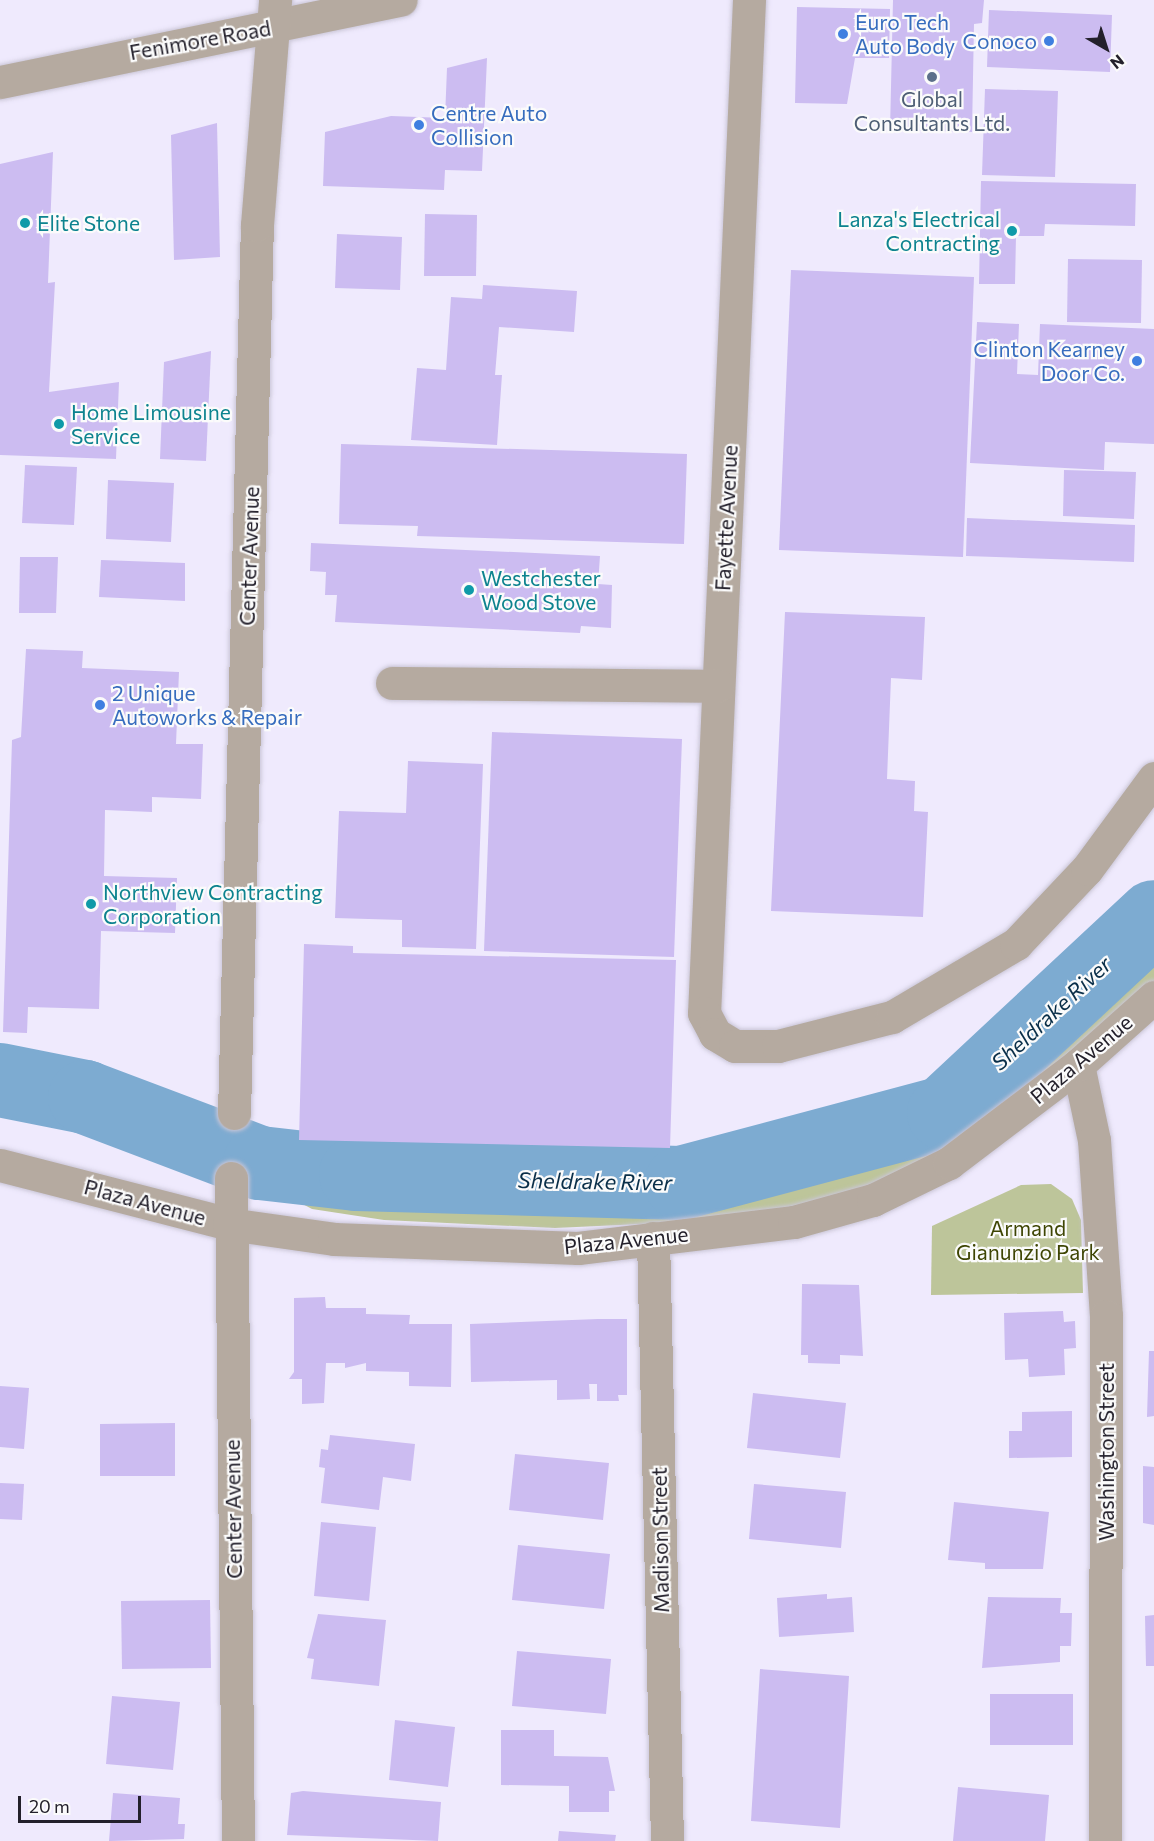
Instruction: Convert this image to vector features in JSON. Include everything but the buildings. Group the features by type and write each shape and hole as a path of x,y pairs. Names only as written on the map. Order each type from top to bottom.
{"street":[{"name":"Fenimore Road","path":"0,82 275,13 401,0"},
{"name":"Fayette Avenue","path":"749,0 704,1013 715,1034 735,1046 778,1046 892,1017 1016,944 1088,869 1154,778"},
{"name":"Center Avenue","path":"234,1113 257,225 275,13"},
{"path":"392,683 718,686"},
{"name":"Plaza Avenue","path":"0,1165 230,1224 334,1239 567,1247 794,1222 873,1200 949,1163 1078,1065 1154,997"},
{"name":"Washington Street","path":"1078,1065 1094,1140 1106,1316 1105,1841"},
{"name":"Center Avenue","path":"231,1178 238,1841"},
{"name":"Madison Street","path":"653,1238 667,1841"}],"green space":[{"path":"1154,890 1154,983 959,1149 863,1193 728,1220 555,1228 384,1220 312,1209 282,1193 264,1168 248,1120 294,1154 672,1167 932,1087"},
{"name":"Armand Gianunzio Park","path":"1051,1184 1072,1199 1081,1220 1083,1293 931,1295 932,1226 1021,1185"}],"waterway":[{"name":"Sheldrake River","path":"0,1080 85,1097 260,1163 356,1174 681,1183 944,1113 1154,917"}],"place":[{"name":"Euro Tech Auto Body","path":"843,34"},
{"name":"Conoco","path":"1049,41"},
{"name":"Global Consultants Ltd.","path":"932,77"},
{"name":"Centre Auto Collision","path":"419,125"},
{"name":"Elite Stone","path":"25,223"},
{"name":"Lanza's Electrical Contracting","path":"1012,231"},
{"name":"Clinton Kearney Door Co.","path":"1137,361"},
{"name":"Home Limousine Service","path":"59,424"},
{"name":"Westchester Wood Stove","path":"469,590"},
{"name":"2 Unique Autoworks & Repair","path":"100,705"},
{"name":"Northview Contracting Corporation","path":"91,904"}]}
